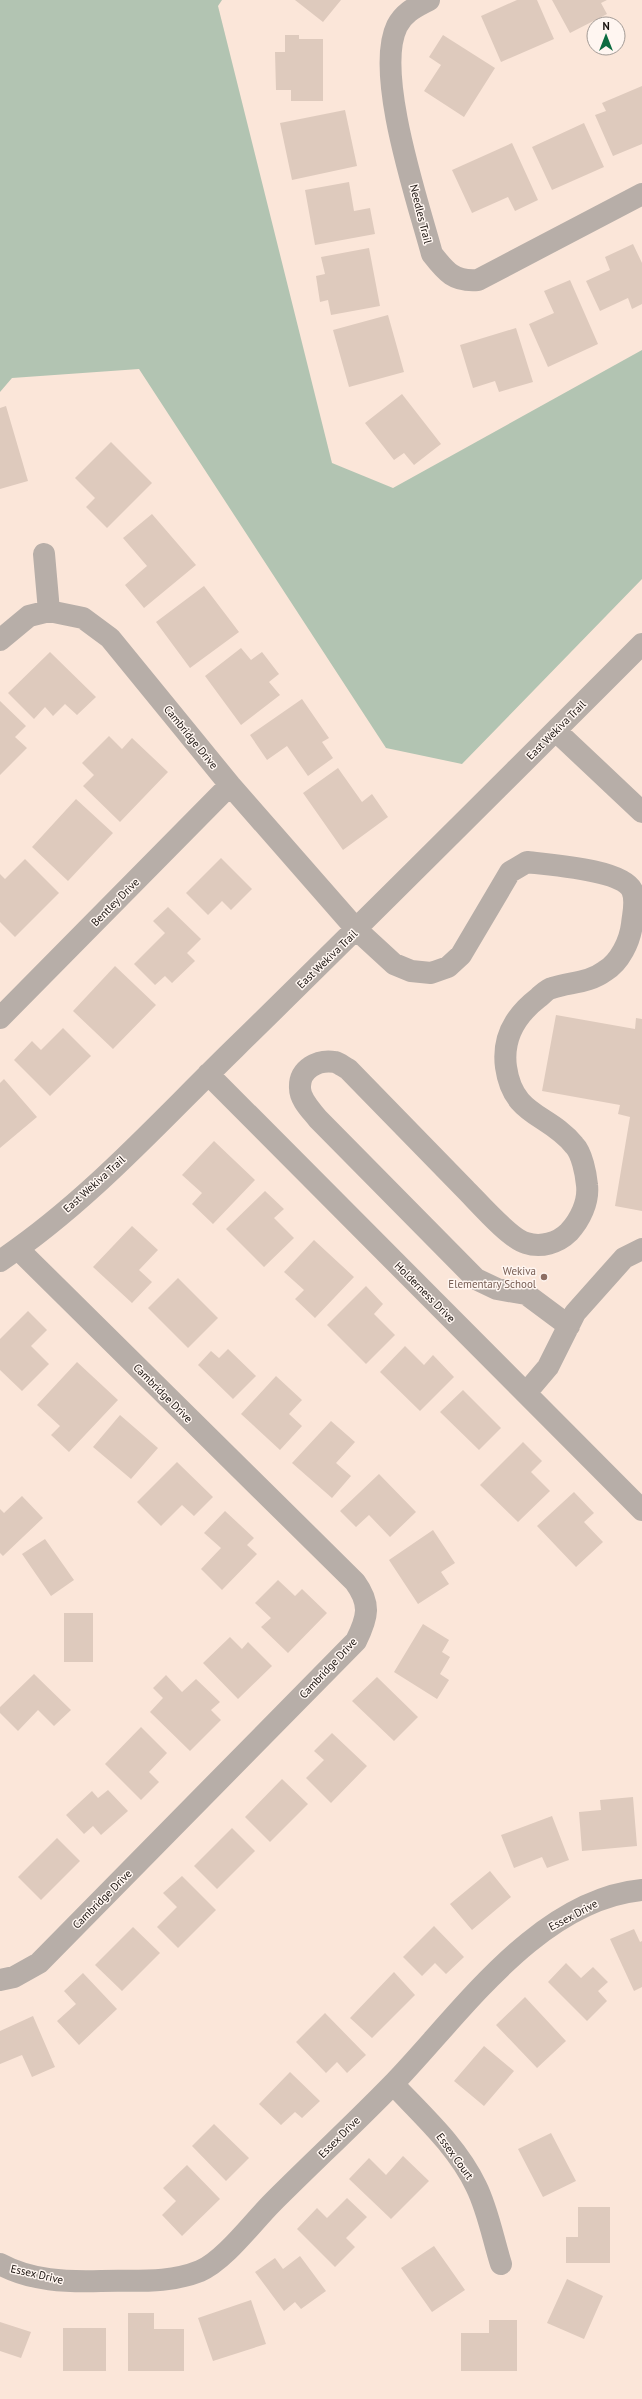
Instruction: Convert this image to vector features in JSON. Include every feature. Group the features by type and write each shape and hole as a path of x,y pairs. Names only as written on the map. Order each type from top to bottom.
{"street":[{"name":"Needles Trail","path":"429,0 409,10 397,26 391,47 390,71 394,108 432,254 443,268 464,281 478,280 642,194"},
{"path":"44,554 49,611"},
{"name":"Cambridge Drive","path":"0,640 29,616 49,611 83,618 110,638 230,786 357,930 394,964 411,971 431,973 448,967 460,955 510,872 526,862 600,873 618,879 631,888 635,899 631,930 620,956 606,971 586,980 551,988 523,1009 509,1031 506,1066 512,1092 527,1110 559,1131 576,1146 584,1169 588,1187 584,1208 576,1225 564,1237 544,1245 524,1243 492,1217 348,1069 335,1062 316,1063 303,1074 300,1088 303,1101 318,1119 476,1279 497,1289 526,1294 569,1326"},
{"name":"East Wekiva Trail","path":"9,1255 111,1171 208,1074 357,930 642,644"},
{"path":"556,731 642,812"},
{"name":"Bentley Drive","path":"0,1018 230,786"},
{"name":"Holderness Drive","path":"208,1074 642,1510"},
{"path":"526,1393 548,1367 579,1308 624,1258 642,1249"},
{"name":"Cambridge Drive","path":"0,1980 14,1977 40,1962 356,1641 363,1626 367,1611 364,1594 355,1582 9,1255"},
{"name":"Essex Drive","path":"0,2264 9,2269 60,2282 174,2280 202,2270 228,2250 264,2211 393,2084 486,1981 548,1926 602,1899 629,1891 642,1890"},
{"name":"Essex Court","path":"393,2084 445,2140 464,2165 476,2186 501,2264"}],"green space":[{"path":"0,0 222,0 218,6 332,463 393,488 642,350 642,579 462,764 386,748 139,369 12,378 0,392"}],"building":[{"path":"295,0 341,0 323,22"},
{"path":"517,0 537,0 554,39 501,62 481,16"},
{"path":"552,0 607,0 601,3 607,14 603,16 586,16 586,25 570,33"},
{"path":"285,35 299,35 299,39 323,39 323,101 291,101 291,90 276,90 275,52 285,52"},
{"path":"443,35 495,68 464,117 424,91 441,65 429,57"},
{"path":"642,86 642,144 613,156 595,115 606,111 602,103"},
{"path":"345,110 357,166 292,180 280,123"},
{"path":"584,123 604,167 552,190 532,147"},
{"path":"512,143 538,200 515,211 508,197 472,213 452,170"},
{"path":"349,182 354,211 370,208 375,234 315,245 305,190"},
{"path":"633,244 642,263 642,304 632,309 628,298 600,311 586,281 610,270 605,257"},
{"path":"369,248 380,306 331,315 328,300 320,302 316,276 325,274 321,257"},
{"path":"570,280 598,344 548,367 529,324 554,313 544,291"},
{"path":"388,315 404,372 349,387 333,330"},
{"path":"516,328 533,382 499,392 495,381 473,388 460,345"},
{"path":"402,394 441,444 414,465 404,453 394,460 365,423"},
{"path":"6,406 28,481 0,489 0,408"},
{"path":"111,442 152,483 107,528 86,507 95,498 75,478"},
{"path":"152,514 196,565 144,608 125,585 147,566 123,538"},
{"path":"204,586 239,632 190,668 156,622"},
{"path":"241,648 251,660 262,652 279,674 269,682 280,695 241,725 205,676"},
{"path":"50,652 96,697 77,715 65,704 53,716 45,707 34,719 8,693"},
{"path":"302,699 329,738 322,742 333,758 308,776 287,746 267,760 250,735"},
{"path":"0,701 26,726 15,737 27,748 0,775"},
{"path":"109,736 122,749 132,738 168,772 120,822 83,786 94,775 82,763"},
{"path":"338,768 362,802 372,794 388,817 343,850 303,793"},
{"path":"76,799 113,833 68,881 32,847"},
{"path":"221,858 252,889 231,910 222,901 208,915 186,893"},
{"path":"25,859 59,893 15,937 0,922 0,874 5,879"},
{"path":"168,907 201,939 187,953 195,961 172,983 165,976 155,985 134,964 165,933 153,921"},
{"path":"115,966 156,1005 113,1049 73,1011"},
{"path":"556,1015 635,1029 636,1018 642,1019 642,1211 615,1206 630,1117 618,1114 620,1105 542,1091"},
{"path":"63,1028 91,1056 50,1096 14,1060 32,1041 41,1050"},
{"path":"4,1079 37,1117 0,1148 0,1083"},
{"path":"214,1141 255,1180 213,1224 192,1204 202,1193 182,1175"},
{"path":"265,1191 284,1209 274,1218 294,1238 264,1267 226,1229"},
{"path":"132,1226 158,1250 139,1270 152,1282 132,1303 93,1267"},
{"path":"314,1240 354,1277 315,1318 295,1299 304,1290 284,1272"},
{"path":"178,1278 218,1318 188,1348 148,1308"},
{"path":"366,1286 383,1304 374,1314 395,1335 366,1364 327,1325"},
{"path":"28,1311 47,1330 31,1346 49,1364 22,1391 0,1370 0,1339"},
{"path":"405,1346 424,1365 433,1355 454,1377 420,1411 380,1372"},
{"path":"228,1349 256,1376 233,1399 198,1365 211,1351 219,1358"},
{"path":"77,1362 118,1400 69,1452 51,1435 60,1426 37,1405"},
{"path":"276,1376 302,1400 289,1414 302,1426 280,1450 241,1414"},
{"path":"463,1390 501,1428 479,1450 440,1412"},
{"path":"120,1415 158,1448 131,1479 93,1447"},
{"path":"331,1421 355,1442 336,1463 351,1476 332,1498 292,1463"},
{"path":"523,1442 542,1461 531,1472 550,1491 518,1522 480,1485"},
{"path":"177,1462 213,1497 194,1516 182,1505 161,1526 137,1502"},
{"path":"379,1474 416,1512 390,1537 369,1515 356,1527 340,1511"},
{"path":"574,1492 594,1513 584,1522 603,1542 576,1567 537,1526"},
{"path":"22,1496 43,1518 3,1556 0,1553 0,1509 4,1513"},
{"path":"225,1511 254,1538 247,1545 257,1554 222,1590 201,1569 221,1548 204,1533"},
{"path":"433,1530 455,1563 441,1572 449,1584 418,1604 389,1560"},
{"path":"45,1539 74,1580 51,1596 22,1554"},
{"path":"278,1580 295,1596 302,1589 327,1613 288,1653 261,1627 271,1618 255,1603"},
{"path":"64,1613 93,1613 93,1662 64,1662"},
{"path":"423,1624 449,1640 442,1652 450,1657 440,1674 449,1680 437,1699 394,1672"},
{"path":"230,1637 242,1649 248,1642 272,1666 238,1699 203,1663"},
{"path":"34,1674 71,1710 54,1726 38,1710 18,1731 0,1713 0,1707"},
{"path":"166,1675 182,1692 196,1679 220,1702 211,1710 221,1720 190,1751 150,1712 163,1698 153,1688"},
{"path":"377,1677 418,1717 394,1741 352,1701"},
{"path":"141,1727 167,1753 149,1772 159,1782 141,1800 105,1764"},
{"path":"332,1733 367,1766 331,1803 306,1778 324,1760 314,1751"},
{"path":"282,1779 308,1804 270,1842 245,1817"},
{"path":"108,1790 128,1811 101,1835 93,1826 84,1834 66,1815 92,1791 98,1798"},
{"path":"633,1797 637,1846 582,1851 579,1812 601,1810 600,1800"},
{"path":"552,1816 569,1860 547,1868 542,1857 514,1868 501,1835"},
{"path":"232,1828 255,1851 217,1889 194,1866"},
{"path":"57,1838 80,1861 41,1900 18,1877"},
{"path":"490,1871 511,1897 472,1930 450,1904"},
{"path":"182,1876 216,1910 178,1948 157,1927 177,1907 163,1893"},
{"path":"434,1926 464,1957 446,1974 435,1963 422,1976 403,1957"},
{"path":"133,1927 160,1953 122,1991 95,1965"},
{"path":"634,1929 640,1942 642,1941 642,1987 634,1991 610,1939"},
{"path":"566,1963 581,1978 593,1967 608,1982 598,1991 607,2001 587,2021 548,1982"},
{"path":"394,1972 415,1995 372,2038 350,2018"},
{"path":"83,1973 117,2009 79,2045 57,2021 76,2004 64,1991"},
{"path":"525,1997 566,2041 537,2068 496,2025"},
{"path":"325,2013 366,2055 347,2073 337,2062 326,2073 296,2042"},
{"path":"33,2016 55,2067 32,2077 22,2055 0,2064 0,2031"},
{"path":"484,2046 514,2071 484,2106 454,2081"},
{"path":"290,2072 320,2101 302,2118 295,2112 281,2125 259,2104"},
{"path":"214,2124 249,2158 226,2181 192,2146"},
{"path":"551,2133 576,2181 543,2197 518,2149"},
{"path":"403,2156 429,2181 391,2219 349,2179 369,2158 386,2175"},
{"path":"187,2165 220,2199 182,2236 162,2215 176,2201 163,2188"},
{"path":"347,2198 367,2217 346,2238 355,2247 335,2267 297,2229 317,2208 327,2218"},
{"path":"578,2207 610,2207 610,2263 566,2263 566,2237 578,2237"},
{"path":"434,2246 465,2290 432,2312 401,2268"},
{"path":"300,2256 326,2291 301,2309 295,2302 284,2311 255,2272 275,2258 283,2269"},
{"path":"567,2279 603,2296 584,2339 547,2323"},
{"path":"251,2300 266,2344 213,2361 198,2318"},
{"path":"128,2313 154,2313 154,2329 184,2329 184,2371 128,2371"},
{"path":"489,2320 517,2320 517,2371 461,2371 461,2333 489,2333"},
{"path":"0,2322 31,2332 21,2358 0,2351"},
{"path":"63,2328 106,2328 106,2371 63,2371"}],"place":[{"name":"Wekiva Elementary School","path":"544,1277"}]}
